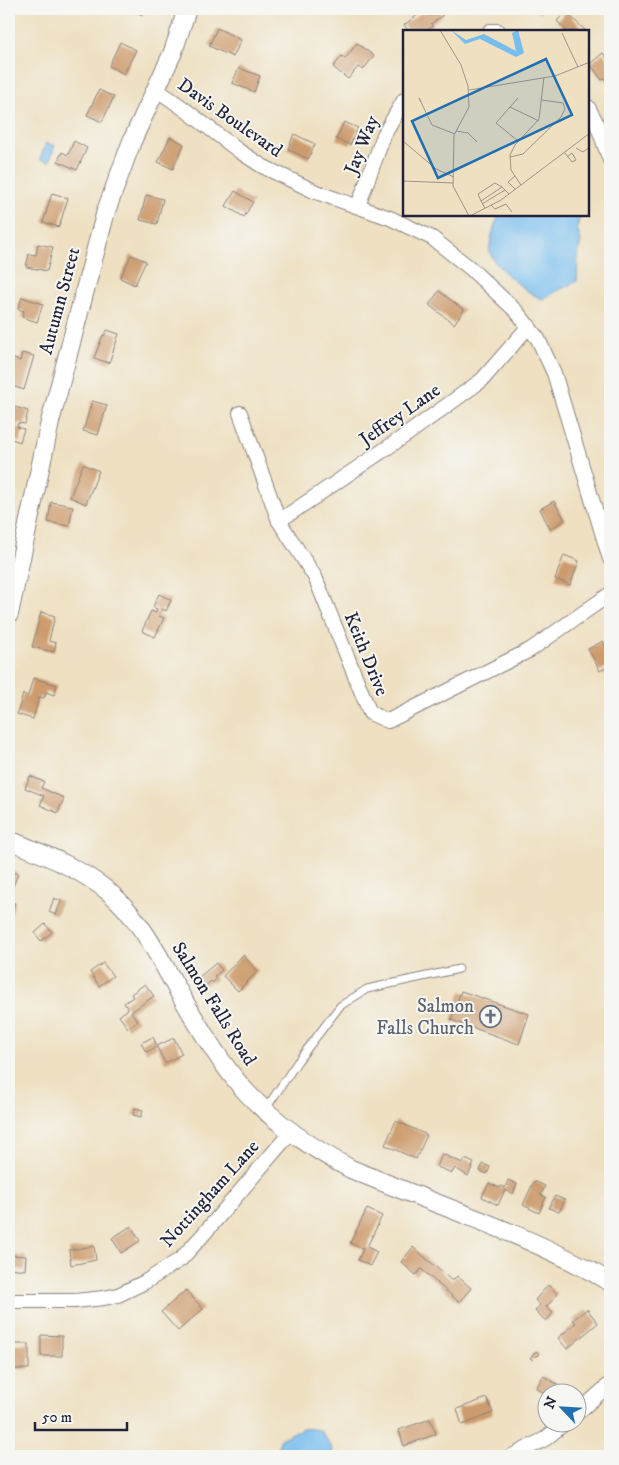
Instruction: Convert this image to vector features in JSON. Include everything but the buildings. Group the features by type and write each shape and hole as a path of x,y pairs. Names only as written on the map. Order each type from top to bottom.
{"street":[{"name":"Autumn Street","path":"9,614 50,422 106,211 132,141 173,52 187,9"},
{"name":"Davis Boulevard","path":"156,89 262,166 316,192 358,206 432,238 495,290 529,326 554,373 610,559"},
{"name":"Jay Way","path":"358,206 384,135 403,102"},
{"path":"589,109 597,124 610,160"},
{"name":"Jeffrey Lane","path":"279,521 406,436 482,380 529,326"},
{"name":"Keith Drive","path":"240,413 279,521 315,577 370,713 388,721 530,650 610,594"},
{"name":"Salmon Falls Road","path":"9,840 69,866 90,878 117,900 147,936 212,1047 247,1093 290,1132 352,1169 549,1249 610,1282"},
{"name":"Nottingham Lane","path":"9,1301 75,1301 104,1298 118,1295 145,1282 181,1259 290,1132"},
{"path":"586,1405 610,1384"},
{"path":"512,1456 545,1439 554,1432"}],"lane":[{"path":"265,1110 298,1061 340,1006 367,989 459,970"}],"water":[{"path":"46,143 55,146 49,162 40,159"},
{"path":"499,216 580,216 577,228 581,241 577,281 542,299 529,292 493,259 490,249"},
{"path":"303,1428 320,1430 331,1446 334,1456 277,1456 280,1439"}],"place":[{"name":"Salmon Falls Church","path":"490,1017"}]}
